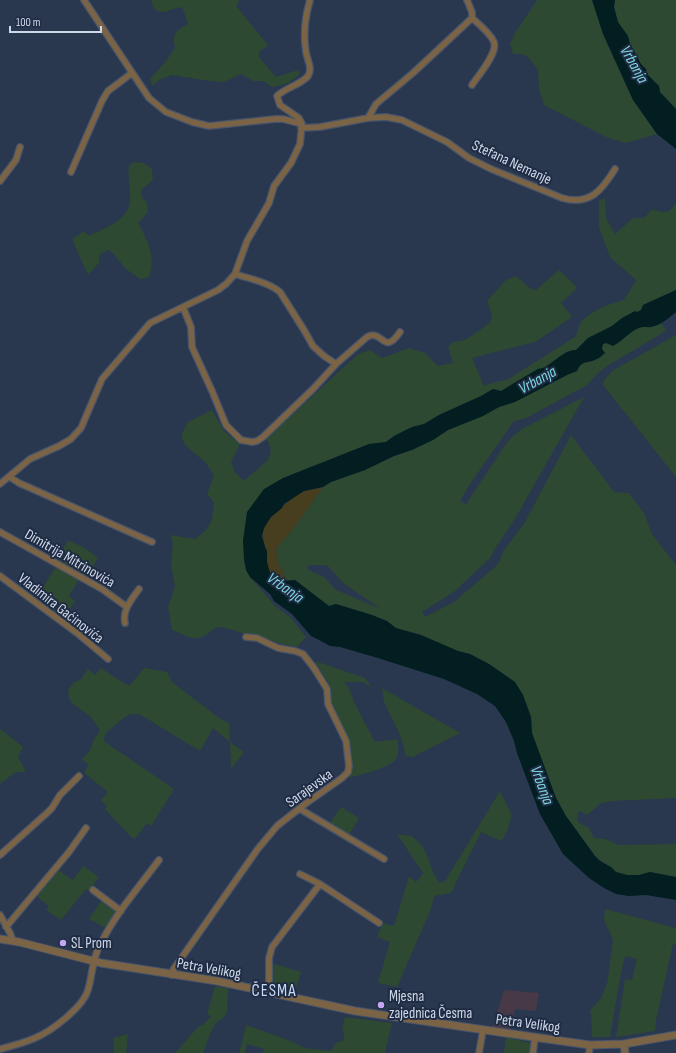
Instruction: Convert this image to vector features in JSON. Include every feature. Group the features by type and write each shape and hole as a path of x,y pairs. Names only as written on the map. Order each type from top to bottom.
{"street":[{"name":"Stefana Nemanje","path":"84,0 149,98 166,112 192,122 209,126 260,120 283,120 302,126 320,127 368,118 402,120 447,142 469,158 491,169 572,201 587,199 598,192 615,169"},
{"path":"0,484 30,459 71,439 81,428 102,379 138,335 150,323 218,290 235,274 247,240 269,202 274,186 291,163 300,144 302,126 299,118 280,105 277,96 303,80 308,75 310,67 306,55 305,17 310,0"},
{"path":"368,118 376,104 413,73 472,18 472,12 467,0"},
{"path":"472,18 485,29 494,42 494,49 487,64 472,85"},
{"path":"71,172 102,101 108,92 132,73"},
{"path":"0,181 16,160 20,147"},
{"path":"235,274 275,288 280,292 313,346 336,364"},
{"path":"183,307 191,327 192,347 226,425 241,440 252,442 263,437 313,389 336,364 369,336 376,336 390,343 393,342 400,332"},
{"path":"10,477 19,483 152,542"},
{"name":"Dimitrija Mitrinovića","path":"0,532 102,589 127,607"},
{"name":"Vladimira Gaćinovića","path":"0,576 77,633 108,659"},
{"path":"125,623 124,616 127,607 139,589"},
{"name":"Sarajevska","path":"172,975 173,970 257,850 277,826 345,775 349,766 346,741 328,704 327,689 325,684 303,654 278,648 257,638 246,637"},
{"path":"0,855 52,808 60,795 79,776"},
{"path":"300,809 384,859"},
{"path":"6,927 69,852 86,828"},
{"path":"0,1049 44,1034 74,1010 84,999 88,991 93,962 105,935 158,860"},
{"path":"300,874 320,884 380,923"},
{"path":"270,993 269,958 272,948 320,884"},
{"path":"93,890 121,911"},
{"path":"0,916 13,941"},
{"name":"Petra Velikog","path":"0,939 93,962 217,981 355,1011 483,1030 535,1036 590,1045 624,1044 676,1035"},
{"path":"479,1053 483,1030"},
{"path":"533,1053 535,1036"},
{"path":"624,1044 625,1053"},
{"path":"589,1053 590,1045"}],"shaded area":[{"path":"504,990 539,993 536,1011 515,1009 510,1029 493,1027"}],"green space":[{"path":"152,0 240,0 236,6 268,45 259,52 259,57 276,77 298,70 300,74 288,83 272,87 263,81 253,81 241,74 224,82 172,75 159,80 153,86 150,79 175,48 174,36 177,31 188,24 183,9 180,7 164,12 156,11"},
{"path":"537,0 592,0 603,34 633,100 657,134 626,143 606,137 544,105 539,89 538,70 529,58 522,54 513,54 510,44 515,33"},
{"path":"615,0 676,0 676,109 660,92 659,86 647,74 646,69 641,65 630,44 628,36 618,22 614,7"},
{"path":"135,162 144,163 152,169 153,180 141,190 142,198 147,202 148,212 138,223 150,249 152,263 149,277 140,279 126,269 112,252 108,250 99,255 99,263 88,275 72,239 84,231 89,236 121,218 129,207 129,165"},
{"path":"605,198 606,218 615,234 633,218 644,218 652,209 666,212 671,210 676,203 676,290 643,305 641,310 622,318 612,326 588,338 576,350 566,353 547,366 538,369 501,391 493,389 439,415 424,424 412,427 386,442 369,444 283,478 247,512 243,541 244,559 246,570 250,577 275,606 290,617 306,637 297,647 278,643 255,634 245,634 226,628 216,627 200,638 185,636 172,630 168,607 175,587 171,564 173,543 170,535 195,539 207,529 212,519 214,503 207,494 214,476 206,463 185,445 181,435 188,422 212,410 224,431 240,444 231,462 235,472 244,481 268,460 271,451 267,438 358,354 370,350 382,358 409,348 425,353 438,366 453,363 448,347 453,342 465,340 490,323 492,315 487,301 505,281 516,276 531,289 536,290 559,270 577,287 561,303 572,317 535,342 472,358 484,386 507,380 575,337 581,322 590,314 624,300 636,280 610,257 599,227 599,201"},
{"path":"661,323 666,331 607,366 587,385 526,418 514,421 470,484 460,501 466,504 511,438 522,429 584,397 516,517 490,558 455,591 422,612 425,617 454,602 494,568 499,562 504,550 524,524 571,435 614,492 629,493 644,513 652,534 676,565 676,798 613,801 601,803 587,815 580,811 577,814 578,822 589,828 594,838 605,839 619,845 676,844 676,877 650,872 639,875 628,875 616,872 595,856 566,816 556,798 532,733 531,717 523,695 515,682 489,664 470,654 458,651 421,635 396,628 387,621 372,615 336,604 329,606 295,580 287,580 279,566 276,549 293,529 323,487 331,482 365,470 394,456 412,450 433,440 448,430 483,416 499,407 515,402 577,371 582,364 590,362 602,349 602,344 615,344 640,327 651,327","holes":["308,565 328,566 343,583 381,609 336,590 324,577 308,570"]},
{"path":"676,335 676,477 603,385 604,380 612,371"},
{"path":"70,541 85,548 98,558 85,578 56,561 67,542"},
{"path":"56,566 79,579 69,596 75,601 63,619 36,599"},
{"path":"315,662 365,678 372,688 363,682 344,682 349,689 375,742 397,739 398,755 392,763 372,771 347,778 351,770 348,741 345,730 331,702 330,685"},
{"path":"101,668 125,684 130,685 144,668 167,672 172,682 219,718 229,723 230,742 213,728 200,751 139,714 126,716 106,733 104,738 105,742 174,789 151,826 147,823 135,839 131,837 105,809 107,806 101,800 108,792 84,773 88,765 82,759 91,749 93,741 100,730 91,717 73,704 69,699 68,690 74,682 80,680 88,669 95,675"},
{"path":"382,688 460,733 413,757 405,756 403,743 384,702"},
{"path":"0,729 23,747 18,757 26,772 16,772 0,784"},
{"path":"230,742 244,752 231,769"},
{"path":"500,791 512,815 507,832 501,841 481,832 451,893 434,896 431,909 397,987 378,983 390,942 377,937 383,923 394,926 409,876 416,882 423,873 397,834 412,836 418,841 426,852 432,870 437,879 440,883 445,881"},
{"path":"341,807 359,818 349,835 329,824"},
{"path":"83,866 99,877 89,891 86,889 61,920 46,910 49,906 35,895 58,870 73,880"},
{"path":"102,900 116,912 106,928 89,919"},
{"path":"605,909 676,928 676,944 673,944 656,1020 655,1031 616,1037 625,979 632,980 637,959 625,956 610,1037 592,1037 591,1012 589,1012 601,998 607,984 613,940 604,920"},
{"path":"271,963 301,972 295,992 274,986 272,983"},
{"path":"215,986 228,988 227,1011 225,1016 214,1025 203,1053 175,1053 198,1027 204,1024 211,1016 207,1014"},
{"path":"345,1017 392,1023 385,1052 387,1053 263,1053 264,1049 247,1044 245,1051 246,1053 239,1053 246,1025 291,1041 305,1048 331,1051 336,1043 344,1040 342,1029"},
{"path":"128,1034 126,1053 114,1053 113,1038"},
{"path":"506,1037 532,1044 531,1053 504,1053"}],"sand":[{"path":"323,487 293,529 276,549 279,566 287,580 276,578 271,573 268,566 267,554 262,535 263,529 275,513 294,497 305,491"}],"water":[{"name":"Vrbanja","path":"592,0 615,0 614,7 618,22 628,36 630,44 641,64 646,69 647,74 659,86 660,92 676,109 676,149 657,134 633,100 603,34"},
{"name":"Vrbanja","path":"676,290 676,312 668,319 655,326 642,327 635,330 613,346 606,343 603,344 602,349 605,353 599,358 583,363 577,371 515,402 499,407 483,416 448,430 433,440 365,470 331,482 323,487 304,491 284,504 282,508 271,517 264,528 262,536 267,551 267,562 270,573 276,579 284,581 295,580 329,606 336,604 372,615 387,621 396,628 421,635 458,651 470,654 489,664 515,682 523,695 531,717 532,733 556,798 566,816 595,856 616,872 627,875 639,875 650,872 676,877 676,900 646,895 629,896 616,894 589,878 563,854 540,814 517,753 514,741 506,722 495,706 477,694 444,679 340,647 330,646 311,636 292,614 274,601 270,594 250,577 246,570 243,541 247,512 264,489 283,478 369,444 386,442 412,427 424,424 439,415 493,389 501,391 538,369 547,366 566,353 576,350 588,338 612,326 622,318 635,311 637,312 641,310 643,305"}],"place":[{"name":"SL Prom","path":"63,943"},
{"name":"Mjesna zajednica Česma","path":"381,1005"}],"district":[{"name":"ČESMA","path":"274,990"}]}
